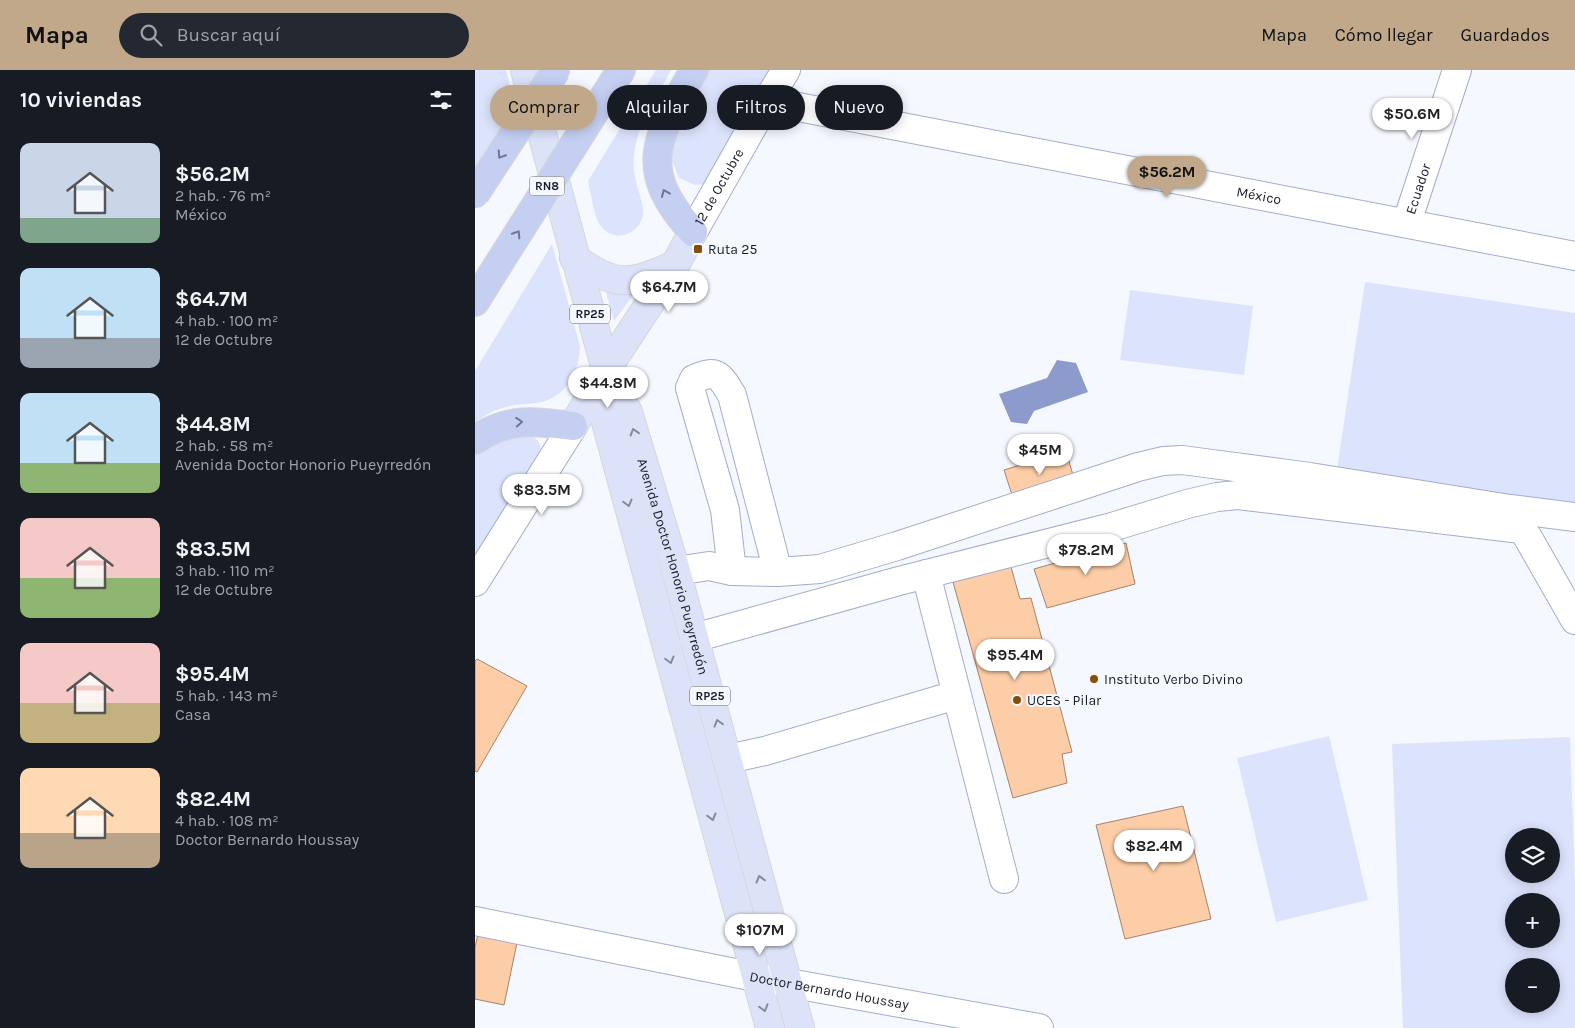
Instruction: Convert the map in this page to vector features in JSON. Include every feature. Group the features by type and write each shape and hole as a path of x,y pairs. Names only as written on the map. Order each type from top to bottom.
{"highway":[{"path":"475,194 556,70"},
{"name":"RN8","path":"475,302 621,70"},
{"path":"693,232 675,211 664,192 657,164 657,152 665,125 694,70"},
{"path":"475,440 487,432 513,422 542,422 573,426"}],"main road":[{"name":"Avenida Doctor Honorio Pueyrredón","path":"525,70 574,258 606,370 629,412 676,571 800,1028"},
{"name":"12 de Octubre","path":"573,426 606,370 675,265 693,232"},
{"path":"574,258 597,274 620,280 647,277 675,265"},
{"name":"Avenida Doctor Honorio Pueyrredón","path":"606,370 606,422 770,1028"}],"street":[{"name":"12 de Octubre","path":"777,85 787,70"},
{"name":"Ecuador","path":"1407,222 1457,70"},
{"name":"México","path":"805,108 1407,222 1575,256"},
{"name":"12 de Octubre","path":"693,232 751,130"},
{"path":"732,570 725,510 690,388 694,379 708,373 715,373 724,381 732,394 778,572"},
{"name":"12 de Octubre","path":"475,582 573,426"},
{"path":"676,571 709,566 732,570 778,572 820,569 1163,461 1182,460 1310,477 1510,509 1575,517"},
{"path":"694,638 926,574 1113,527 1187,504 1238,494 1521,529 1527,536 1575,620"},
{"path":"926,574 1004,879"},
{"path":"728,759 765,751 956,695"},
{"name":"Doctor Bernardo Houssay","path":"475,921 755,977 1039,1028"}],"shaded area":[{"path":"475,70 506,70 510,85 490,85 490,130 506,130 475,181"},
{"path":"656,70 671,70 663,85 647,85"},
{"path":"704,70 780,70 770,85 717,85 717,130 742,130 707,184 695,185 679,178 670,156 675,130 707,130 707,85 697,85"},
{"path":"619,130 640,130 636,143 634,165 643,211 642,219 633,231 619,235 612,234 600,225 594,210 588,181"},
{"path":"552,244 580,346 575,372 567,386 554,397 545,401 502,408 475,422 475,371"},
{"path":"1365,282 1575,313 1575,504 1337,469"},
{"path":"1130,290 1253,306 1244,375 1120,360"},
{"path":"636,291 614,321 606,292 623,294"},
{"path":"627,428 769,954 763,954 621,429"},
{"path":"527,432 538,441 541,451 540,461 475,565 475,456 485,444"},
{"path":"1329,736 1368,900 1276,922 1237,758"},
{"path":"1570,737 1575,883 1575,1028 1403,1028 1392,744"}],"water":[{"path":"1057,360 1076,363 1088,392 1034,411 1027,424 1011,422 999,394 1047,378"}],"building":[{"path":"1066,451 1075,482 1014,501 1004,470"},
{"path":"1126,543 1135,584 1047,608 1034,569"},
{"path":"1011,567 1020,599 1031,598 1072,752 1062,754 1067,783 1013,798 953,582"},
{"path":"477,659 527,686 477,772 475,771 475,661"},
{"path":"1183,806 1211,919 1125,939 1096,825"},
{"path":"479,930 518,938 504,1005 475,999 475,947"}],"place":[{"name":"Ruta 25","path":"698,249"},
{"name":"Instituto Verbo Divino","path":"1094,679"},
{"name":"UCES - Pilar","path":"1017,700"}]}
